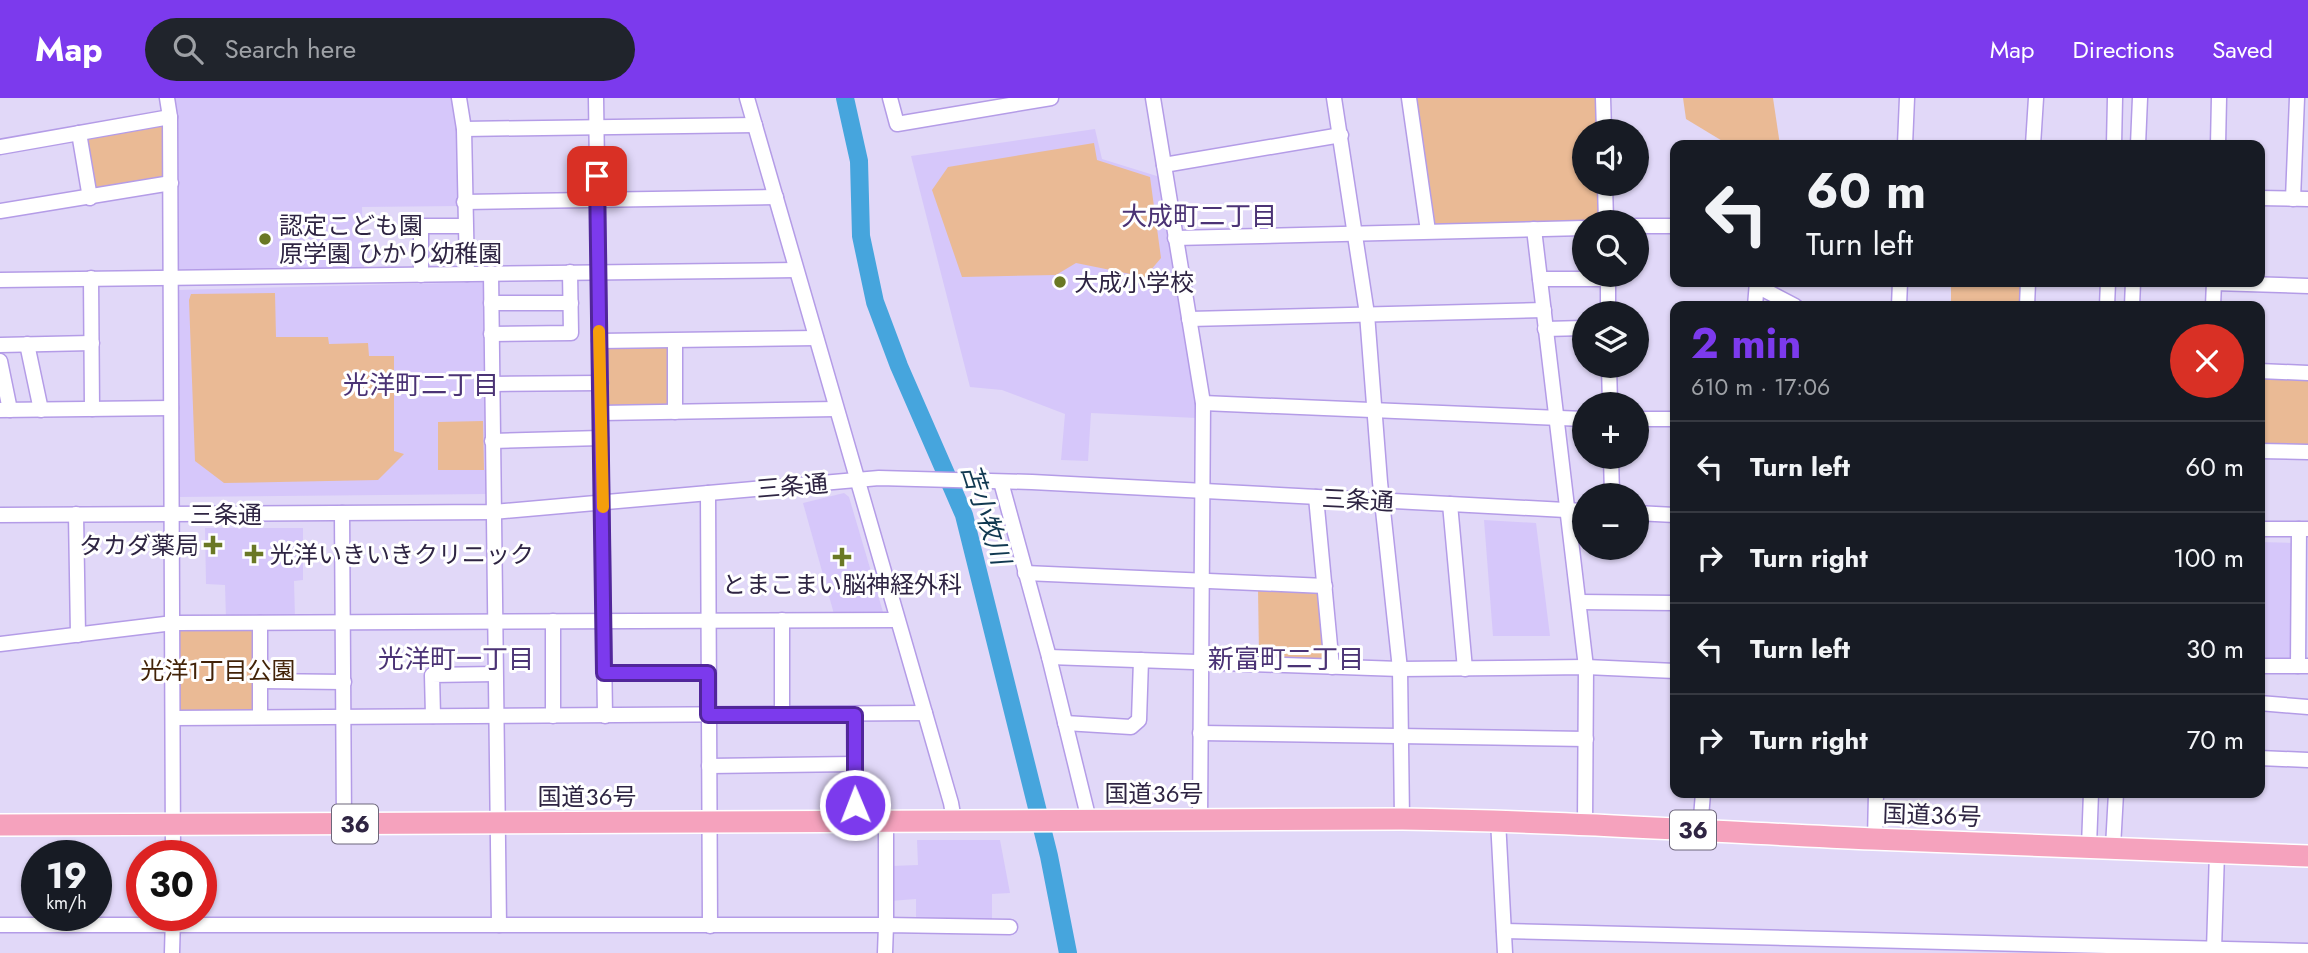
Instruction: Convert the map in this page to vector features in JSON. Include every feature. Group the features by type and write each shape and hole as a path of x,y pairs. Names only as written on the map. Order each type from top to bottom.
{"highway":[{"name":"国道36号","path":"0,825 1402,818 2308,856"}],"street":[{"path":"167,98 170,117 171,183 173,840"},
{"path":"459,98 464,129 467,274"},
{"path":"596,98 605,716"},
{"path":"747,98 954,820"},
{"path":"890,98 897,124 969,105 1051,98"},
{"path":"1153,98 1203,403 1200,820"},
{"path":"1334,98 1367,314 1382,501 1400,669 1402,818"},
{"path":"1409,98 1428,231"},
{"path":"1603,98 1604,119"},
{"path":"1905,140 1907,98"},
{"path":"2033,140 2036,98"},
{"path":"2114,140 2115,98"},
{"path":"2138,140 2140,98"},
{"path":"2218,140 2219,98"},
{"path":"2265,198 2301,199 2297,98"},
{"path":"0,147 170,117"},
{"path":"464,129 755,125"},
{"path":"79,133 90,198"},
{"path":"1164,165 1340,135"},
{"path":"0,211 171,183"},
{"path":"464,202 776,197"},
{"path":"421,275 421,226 465,226"},
{"path":"1649,226 1670,226"},
{"path":"1175,238 1572,228"},
{"path":"1534,229 1586,667 1585,824"},
{"path":"0,278 796,270"},
{"path":"491,334 571,333 570,272"},
{"path":"491,273 499,925"},
{"path":"91,278 92,409"},
{"path":"1540,279 1572,278"},
{"path":"2265,284 2308,286"},
{"path":"1762,287 1786,301"},
{"path":"491,303 570,303"},
{"path":"1189,319 1544,310"},
{"path":"1545,329 1572,328"},
{"path":"599,341 816,338"},
{"path":"675,342 675,412"},
{"path":"0,345 92,343"},
{"path":"27,344 41,410"},
{"path":"0,361 5,410 171,408"},
{"path":"2265,371 2308,373"},
{"path":"492,384 601,383"},
{"path":"1203,403 1572,419"},
{"path":"601,413 836,409"},
{"path":"1649,419 1670,419"},
{"path":"492,441 601,438"},
{"path":"2265,451 2308,452"},
{"name":"三条通","path":"0,515 493,512 900,478 1572,511"},
{"path":"1001,482 1049,657 1065,723 1083,820"},
{"path":"708,493 710,926"},
{"path":"1316,497 1332,667"},
{"path":"1450,504 1465,668"},
{"path":"342,513 344,824"},
{"path":"76,514 78,635"},
{"path":"1649,514 1670,515"},
{"path":"2265,528 2304,529 2303,666 2265,666"},
{"path":"1025,573 1325,586"},
{"path":"1579,602 1670,603"},
{"path":"782,620 782,714"},
{"path":"0,644 173,623 897,620"},
{"path":"553,621 553,716"},
{"path":"260,623 260,717"},
{"path":"1049,657 1400,669 1586,667 1670,671"},
{"path":"1065,723 1131,727 1136,725 1139,720 1141,660"},
{"path":"604,673 708,673"},
{"path":"433,716 432,674 495,674"},
{"path":"261,681 344,682"},
{"path":"2265,703 2308,707"},
{"path":"173,718 925,713"},
{"path":"855,715 855,821"},
{"path":"1200,733 1586,739"},
{"path":"2265,758 2308,760"},
{"path":"709,766 854,764"},
{"path":"1700,830 1703,798"},
{"path":"1875,839 1876,798"},
{"path":"2089,846 2091,798"},
{"path":"2113,847 2116,798"},
{"path":"1497,820 1505,953"},
{"path":"885,953 886,821"},
{"path":"2214,950 2217,852"},
{"path":"0,925 126,921"},
{"path":"217,921 499,925 1010,926"},
{"path":"1504,930 2308,951"},
{"path":"172,953 173,931"}],"shaded area":[{"path":"172,98 453,98 459,132 460,206 362,207 364,269 175,269"},
{"name":"大成小学校","path":"1095,129 1102,159 1160,177 1198,404 1197,418 1091,413 1088,461 1061,460 1065,414 1002,390 970,387 911,156"},
{"path":"484,282 488,494 180,497 177,290"},
{"name":"とまこまい脳神経外科","path":"844,493 849,497 882,614 834,614 803,503"},
{"path":"1484,520 1536,523 1550,636 1493,636"},
{"name":"光洋いきいきクリニック","path":"205,528 303,528 303,580 294,581 295,618 226,619 225,585 206,584"},
{"path":"2265,542 2295,543 2293,662 2265,662"},
{"path":"917,840 1000,840 1010,893 992,894 992,920 916,920 916,899 890,901 891,866 918,865"}],"green space":[{"path":"1415,98 1598,98 1599,119 1572,119 1572,196 1600,196 1601,210 1572,210 1572,222 1432,224"},
{"path":"1683,98 1773,98 1779,140 1721,140 1686,119"},
{"path":"161,123 165,127 165,174 162,178 92,190 82,138"},
{"path":"1094,143 1097,160 1150,177 1161,258 1145,277 1076,263 1056,275 962,277 932,190 948,167"},
{"path":"1951,287 2021,287 2020,301 1951,301"},
{"path":"275,293 276,337 328,337 329,344 368,343 369,356 394,356 394,451 404,454 378,480 224,483 195,461 189,300 191,294"},
{"path":"609,346 671,346 671,408 613,408 609,404 606,349"},
{"path":"2265,377 2308,379 2308,446 2265,444"},
{"path":"483,421 484,470 438,470 438,422"},
{"path":"1258,589 1320,592 1327,658 1324,662 1265,660 1259,655"},
{"name":"光洋1丁目公園","path":"253,628 256,631 254,712 182,712 179,709 181,629"}],"waterway":[{"name":"苫小牧川","path":"845,98 859,161 861,236 875,302 899,366 964,515 1049,856 1068,953"}],"slow traffic":[{"path":"599,331 603,507"}],"place":[{"name":"認定こども園 原学園 ひかり幼稚園","path":"265,239"},
{"name":"大成小学校","path":"1060,282"},
{"name":"タカダ薬局","path":"213,545"},
{"name":"光洋いきいきクリニック","path":"254,554"},
{"name":"とまこまい脳神経外科","path":"842,557"}],"district":[{"name":"大成町二丁目","path":"1199,216"},
{"name":"光洋町二丁目","path":"421,385"},
{"name":"光洋町一丁目","path":"456,659"},
{"name":"新富町二丁目","path":"1286,659"}],"route":[{"path":"597,176 604,673 708,673 708,715 855,715 855,805"}]}
